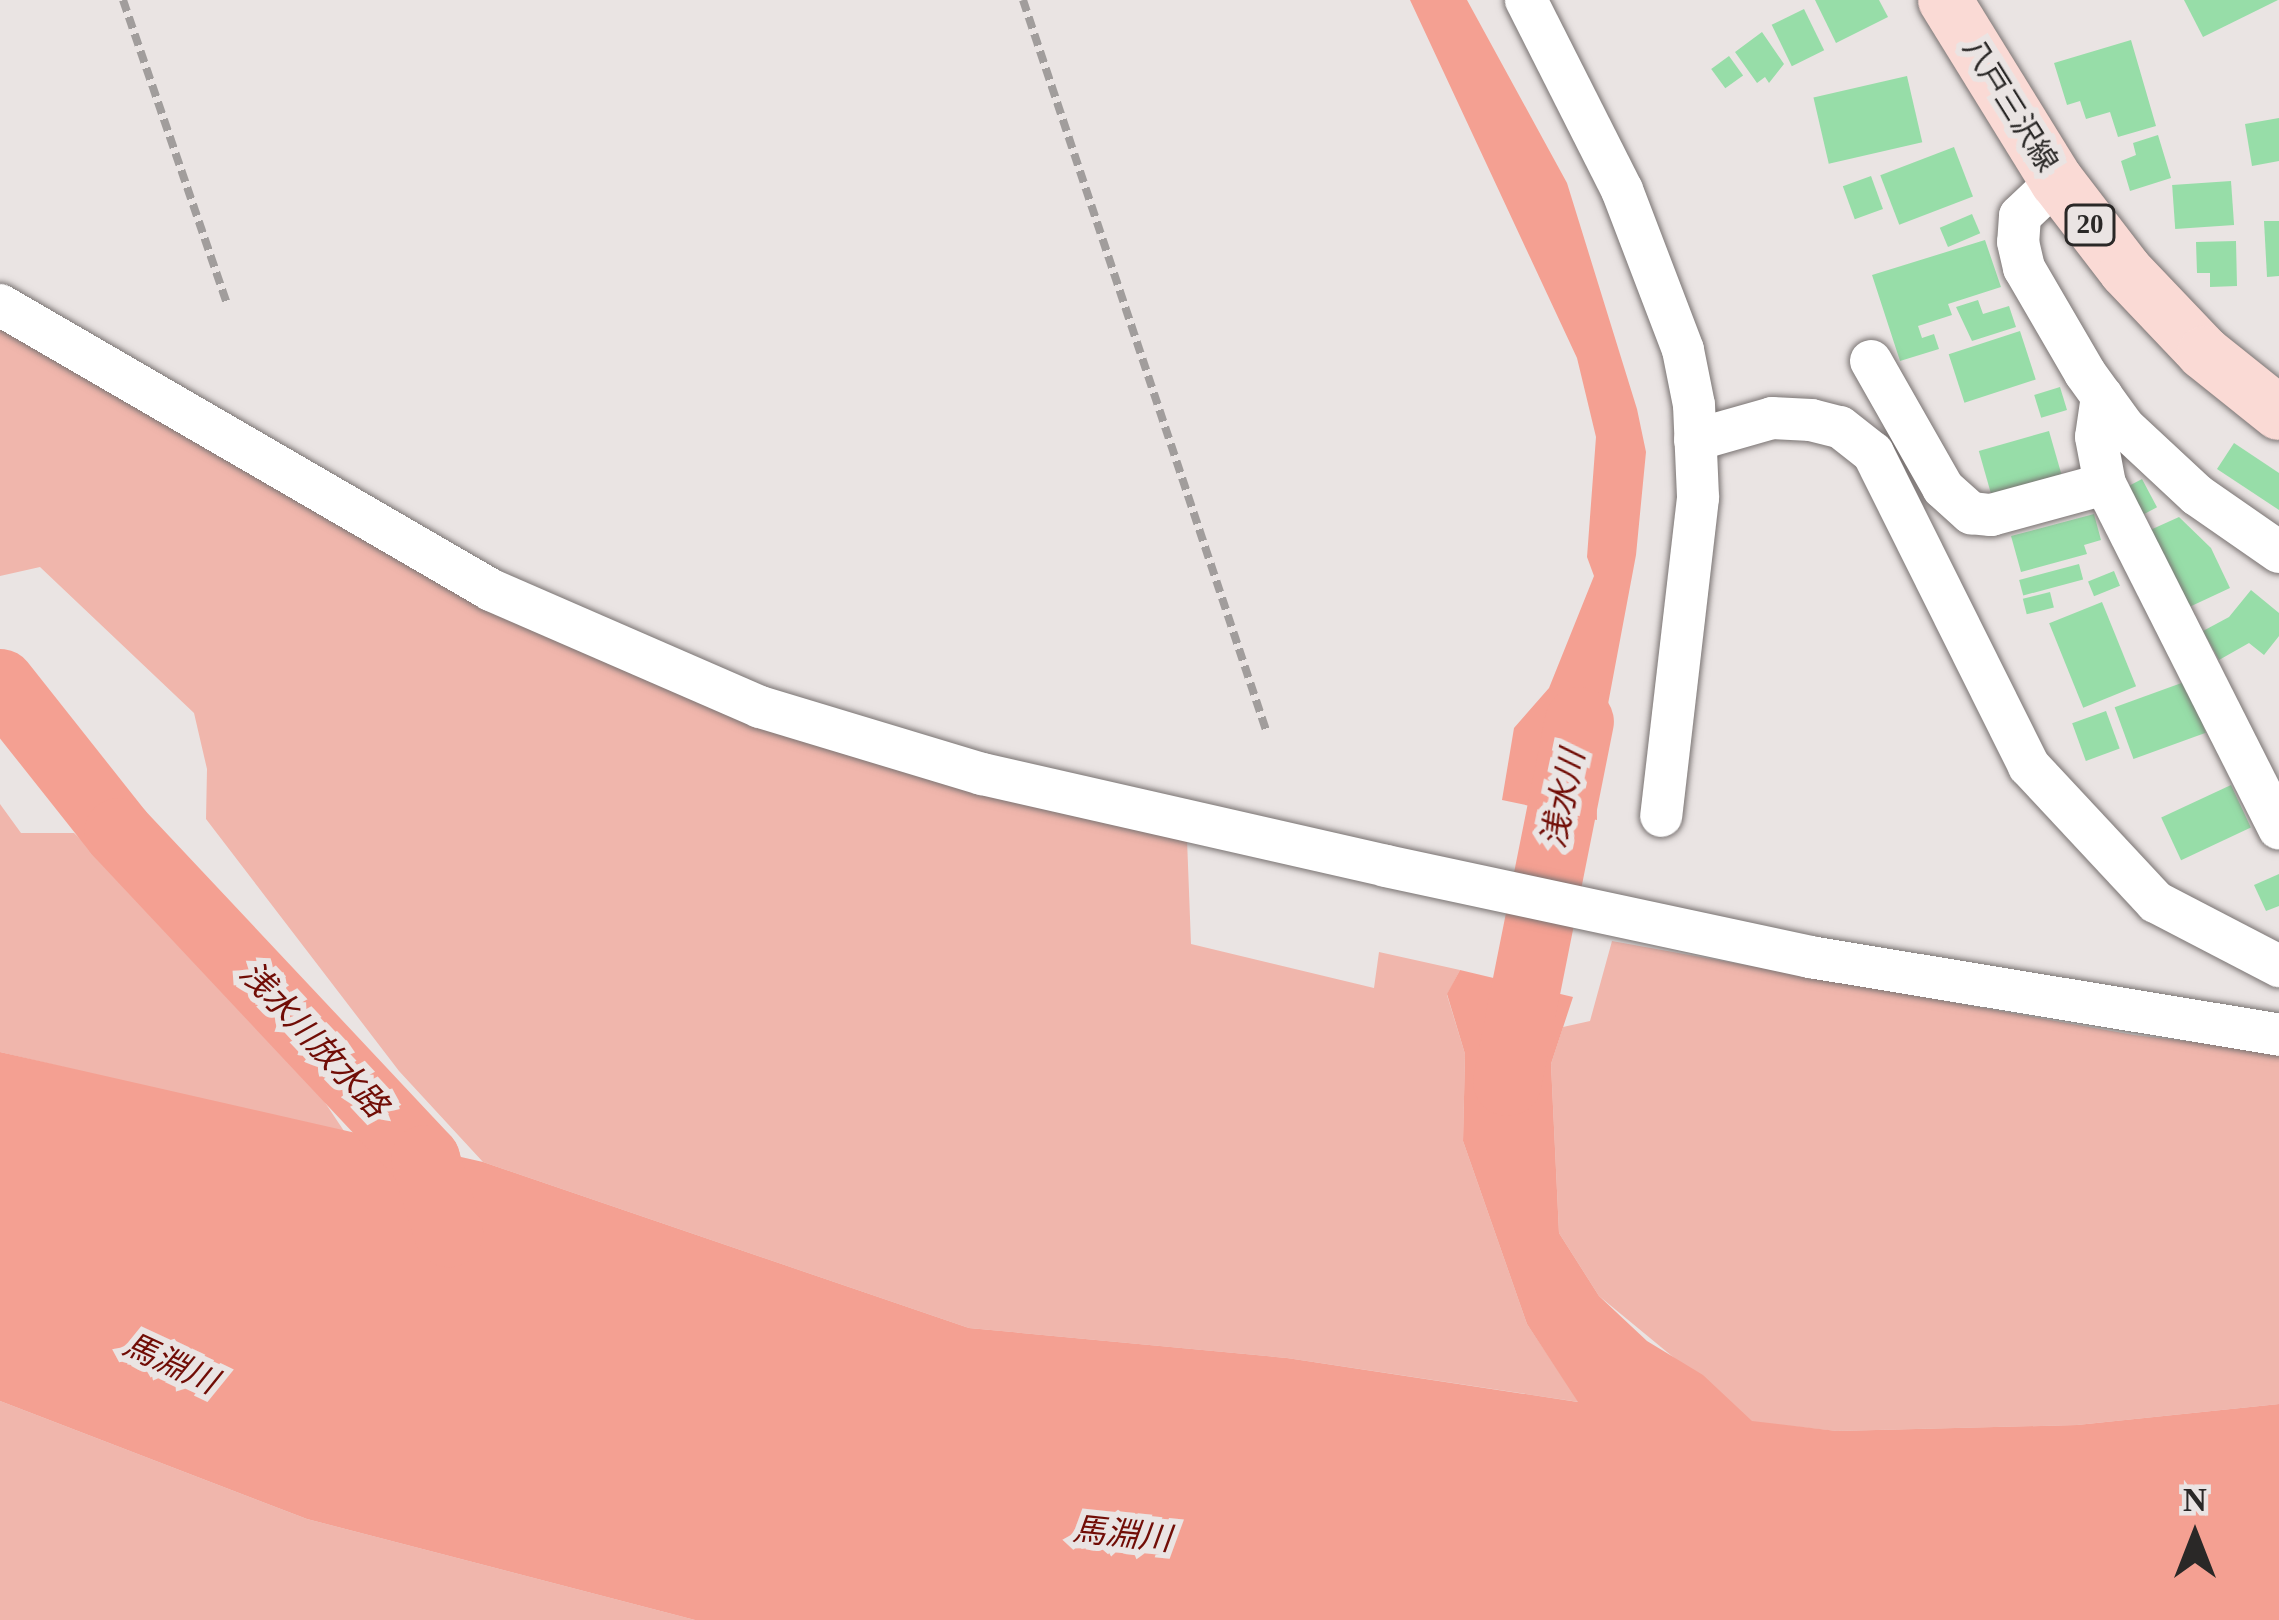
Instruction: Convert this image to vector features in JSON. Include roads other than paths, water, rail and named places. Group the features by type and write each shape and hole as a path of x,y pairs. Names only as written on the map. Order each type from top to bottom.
{"main road":[{"name":"八戸三沢線","path":"1945,0 2057,182 2188,337 2279,412"}],"street":[{"path":"1526,0 1622,190 1683,350 1695,440 1690,595 1660,816"},
{"path":"2057,182 2020,216 2024,268 2102,396 2197,494 2279,552"},
{"path":"0,305 491,590 760,707 982,774 1386,866 1810,957 2279,1035"},
{"path":"1871,362 1943,488 1971,513 1991,515 2104,484"},
{"path":"2102,396 2096,437 2104,484 2279,829"},
{"path":"1695,440 1772,418 1811,420 1840,427 1873,453 2029,766 2156,902 2279,966"}],"water":[{"path":"1410,0 1467,0 1567,183 1637,409 1646,452 1636,555 1596,768 1597,820 1502,800 1514,728 1549,688 1594,576 1587,557 1596,437 1577,358"},
{"name":"馬淵川","path":"1460,970 1573,997 1551,1064 1559,1233 1599,1296 1647,1341 1703,1375 1752,1421 1837,1431 2077,1425 2279,1404 2279,1620 695,1620 307,1519 0,1401 0,1052 483,1162 969,1328 1287,1358 1578,1402 1527,1324 1463,1141 1465,1054 1447,994"}],"waterway":[{"name":"浅水川放水路","path":"0,683 118,832 425,1159 448,1232"},
{"name":"浅水川","path":"1507,1081 1579,721"}]}
